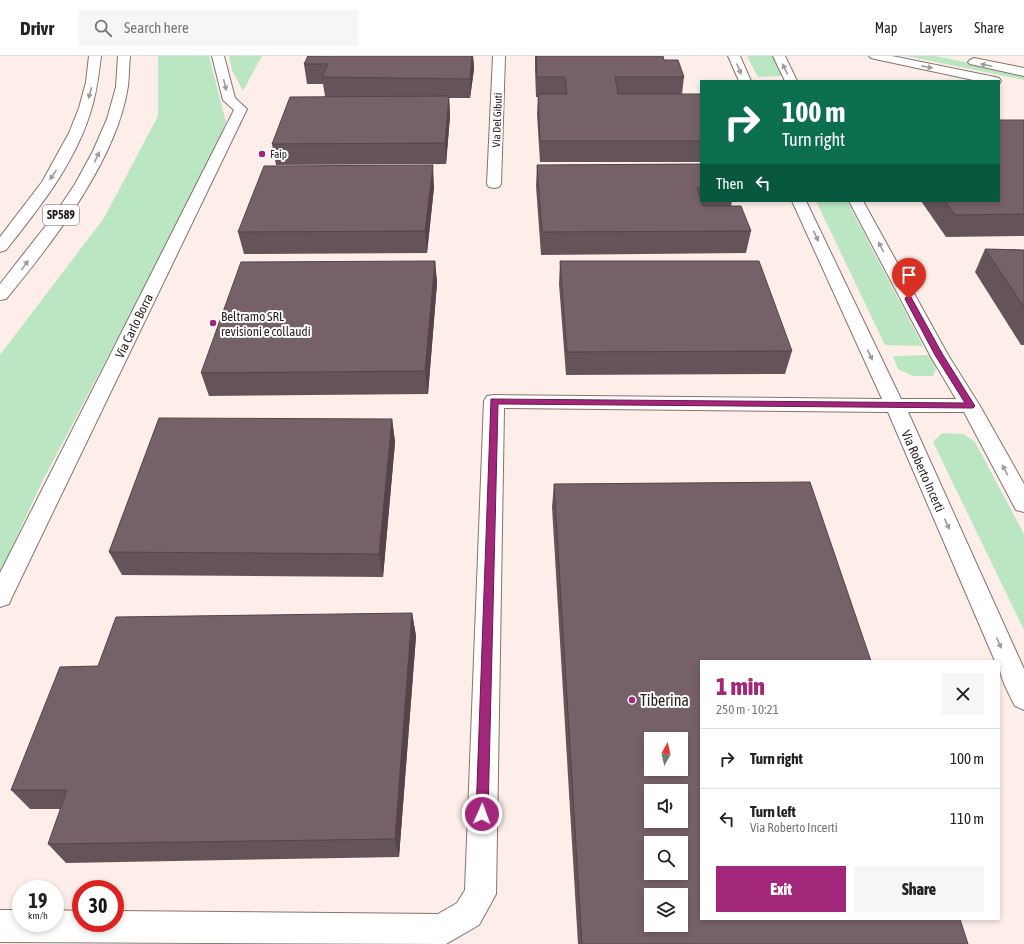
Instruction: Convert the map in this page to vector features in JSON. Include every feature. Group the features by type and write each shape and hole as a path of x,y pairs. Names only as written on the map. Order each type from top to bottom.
{"street":[{"name":"SP589","path":"0,247 20,223 57,169 78,129 91,93 95,56"},
{"name":"SP589","path":"0,295 19,273 59,219 92,166 111,128 121,90 124,56"},
{"name":"Via Carlo Borra","path":"0,596 241,109 229,100 218,56"},
{"name":"Via Del Gibuti","path":"494,184 499,56"},
{"path":"734,56 745,80"},
{"path":"779,56 791,80"},
{"path":"875,56 990,80"},
{"path":"965,60 1024,72"},
{"name":"Via Roberto Incerti","path":"799,202 895,406 1024,698"},
{"path":"857,202 939,355 970,406 1024,504"},
{"path":"0,926 441,930 468,914 480,894 494,401 970,406"}],"green space":[{"path":"158,56 209,56 226,122 208,166 42,482 0,573 0,355 104,218 158,116"},
{"path":"229,56 262,56 243,91 232,70"},
{"path":"747,56 773,56 783,76 758,77"},
{"path":"906,56 935,56 1024,74 1024,80"},
{"path":"816,202 848,202 923,346 885,345"},
{"path":"930,355 936,368 933,376 913,376 898,369 893,356"},
{"path":"942,433 963,434 975,442 1024,534 1024,630 933,442"}],"building":[{"path":"308,56 472,56 470,79 322,77 328,64 304,64"},
{"path":"536,56 663,56 664,60 678,60 684,77 615,77 618,94 700,94 700,141 540,141 538,94 567,94 565,77 537,77"},
{"path":"449,96 445,143 272,144 290,97"},
{"path":"1000,120 1024,120 1024,214 955,215 946,202 1000,202"},
{"path":"700,164 700,188 697,188 700,202 703,206 741,206 751,231 542,232 537,165"},
{"path":"433,165 425,231 238,232 264,166"},
{"path":"985,249 1024,250 1024,307"},
{"path":"435,261 425,371 201,373 241,262"},
{"path":"560,261 759,261 792,351 567,352"},
{"path":"159,418 392,419 379,554 109,552"},
{"name":"Tiberina","path":"810,482 871,660 700,660 700,920 960,920 968,944 582,944 554,484"},
{"path":"412,613 395,839 48,844 67,790 11,790 60,667 98,666 116,617"}],"place":[{"name":"Faip","path":"262,154"},
{"name":"Beltramo SRL revisioni e collaudi","path":"213,323"},
{"name":"Tiberina","path":"632,700"}],"route":[{"path":"482,814 494,401 970,406 939,355 909,299"}]}
